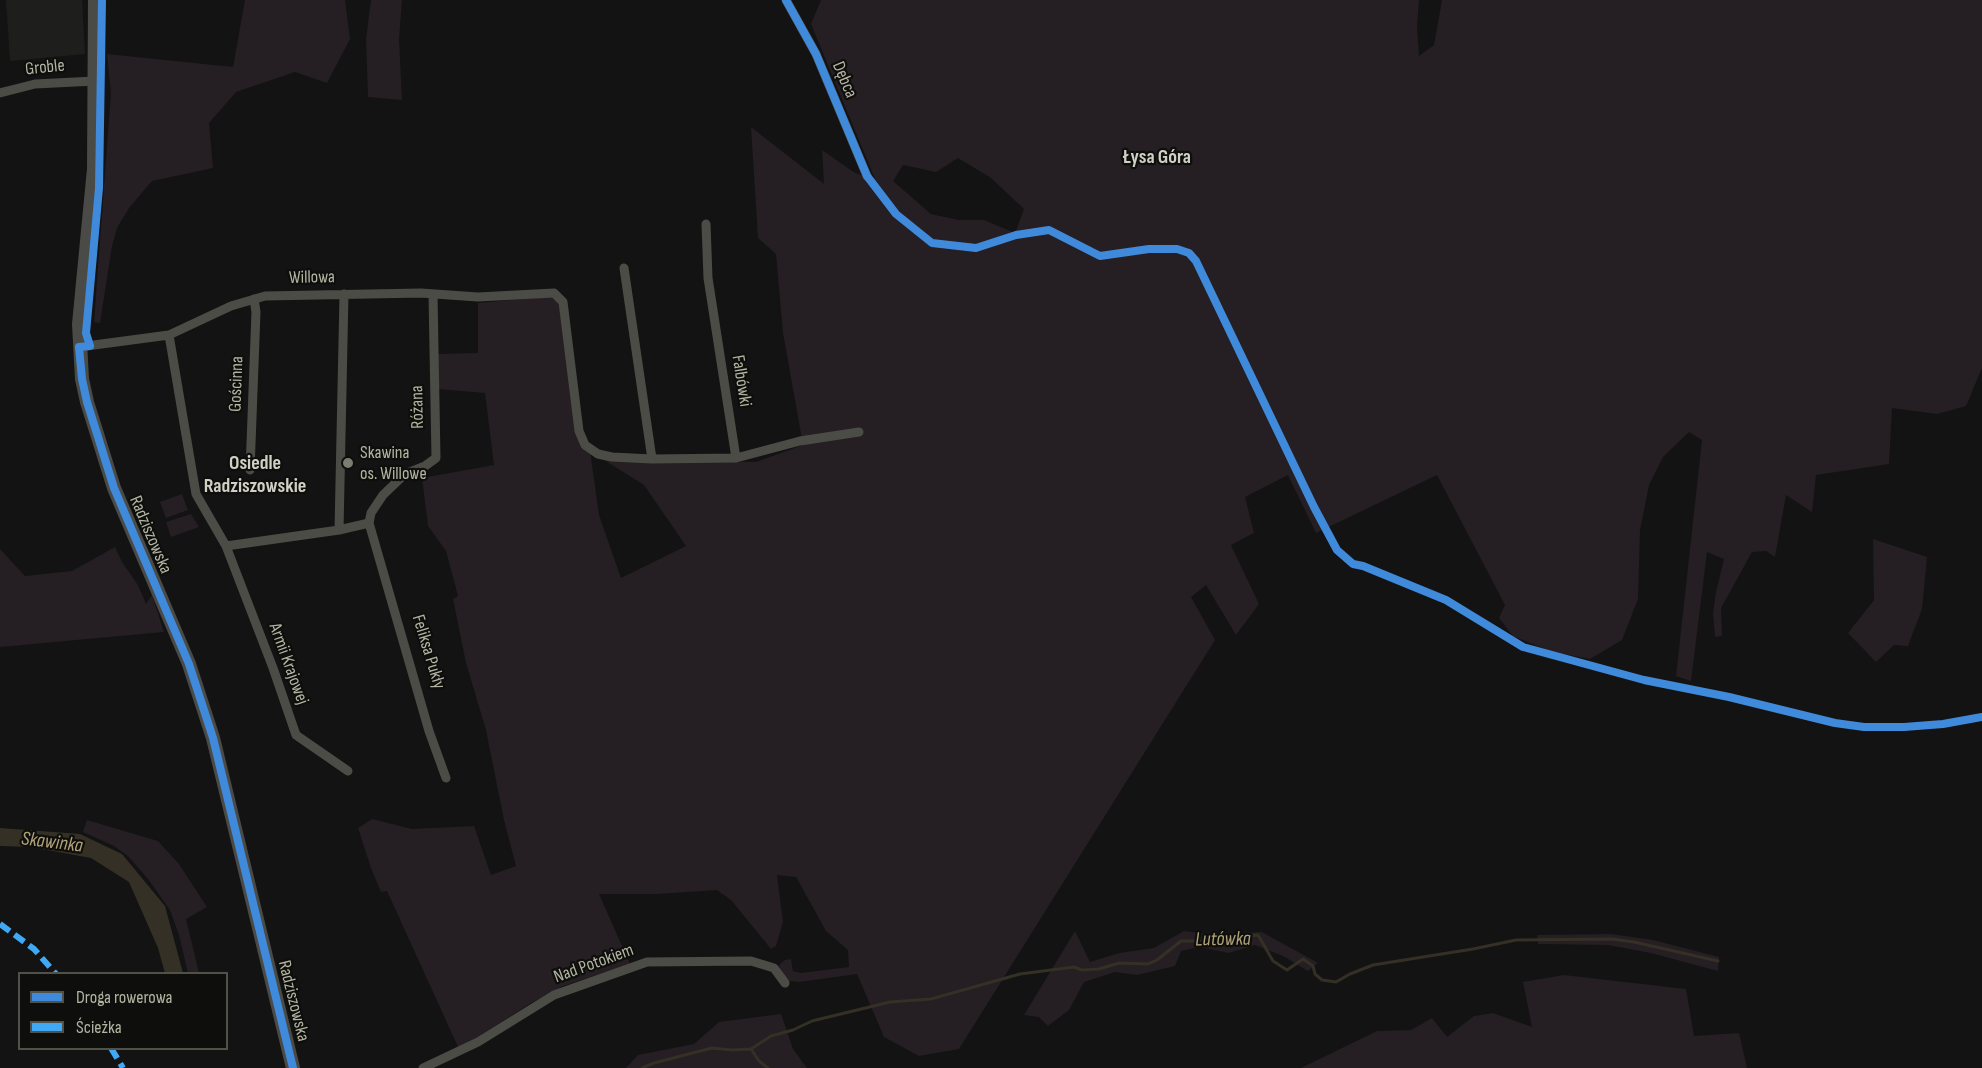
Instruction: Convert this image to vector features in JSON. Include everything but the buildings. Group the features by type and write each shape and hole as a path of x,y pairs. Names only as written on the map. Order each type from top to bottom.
{"street":[{"name":"Radziszowska","path":"95,0 93,191 84,271 79,347 87,402 114,488 189,664 213,738 293,1068"},
{"name":"Dębca","path":"786,0 816,54 867,176"},
{"name":"Groble","path":"0,93 35,84 95,81"},
{"name":"Falbówki","path":"706,224 708,278 736,458"},
{"path":"624,268 652,459 736,458 800,441 859,432"},
{"name":"Willowa","path":"79,347 169,335 231,306 265,296 433,294 478,297 554,293 563,302 579,431 585,446 597,454 612,457 652,459"},
{"path":"339,530 344,294"},
{"name":"Różana","path":"369,523 371,513 383,495 405,474 425,466 436,458 433,294"},
{"name":"Gościnna","path":"250,470 256,312 254,299"},
{"name":"Armii Krajowej","path":"169,335 196,494 226,546 296,735 348,771"},
{"path":"226,546 339,530 369,523"},
{"name":"Feliksa Pukły","path":"369,523 381,573 429,731 446,778"},
{"name":"Nad Potokiem","path":"423,1068 478,1042 554,995 647,962 751,961 774,968 785,983"}],"shaded area":[{"path":"6,0 82,0 85,54 10,61"},
{"path":"245,0 345,0 350,39 327,83 295,72 236,92 209,123 213,168 152,181 129,208 117,228 100,323 94,322 111,93 107,54 233,67"},
{"path":"371,0 402,0 399,39 402,100 368,97 366,39"},
{"path":"821,0 1419,0 1417,26 1419,56 1434,45 1442,0 1982,0 1982,368 1966,406 1937,414 1892,408 1889,464 1816,475 1812,512 1786,495 1775,557 1766,551 1752,552 1721,608 1722,636 1715,637 1713,613 1724,559 1707,552 1691,681 1676,676 1702,440 1689,432 1663,457 1649,485 1640,530 1638,599 1622,640 1590,659 1552,652 1513,636 1499,618 1505,605 1437,475 1316,533 1288,475 1245,497 1254,533 1231,545 1259,604 1236,635 1206,585 1191,597 1215,640 959,1049 919,1056 884,1037 857,974 799,982 789,981 783,976 779,965 791,959 793,971 801,973 849,967 848,950 826,931 796,877 777,875 783,922 776,946 771,949 731,900 717,890 658,894 599,894 630,964 563,986 531,1003 459,1049 387,891 381,892 358,828 372,819 412,829 474,826 491,875 516,866 504,820 486,730 466,663 453,599 458,596 446,551 428,526 422,478 494,465 485,393 438,389 438,354 478,353 478,303 535,298 553,298 557,301 561,310 574,405 590,451 599,515 621,578 686,546 644,485 601,458 756,462 803,445 783,333 776,254 758,238 751,127 824,184 822,150 855,173 875,179 811,24","holes":["958,158 991,178 1024,209 1015,233 984,220 959,220 931,214 893,181 903,165 936,172"]},
{"path":"182,494 188,510 166,518 160,502"},
{"path":"191,514 199,527 171,537 166,522"},
{"path":"1873,539 1927,557 1922,609 1908,646 1894,645 1876,662 1848,633 1874,600"},
{"path":"115,547 138,585 146,604 152,595 164,632 0,647 0,549 25,576 72,571"},
{"path":"87,820 158,841 179,864 207,907 186,919 199,972 188,972 170,910 148,879 129,857 114,846 83,832"},
{"path":"1075,931 1090,962 1119,953 1154,948 1184,931 1210,934 1262,932 1318,963 1308,971 1283,956 1255,945 1229,953 1199,947 1181,951 1175,966 1137,975 1115,972 1084,982 1069,1010 1048,1026 1039,1017 1024,1015"},
{"path":"1611,934 1653,940 1719,957 1718,971 1651,953 1608,945 1538,944 1537,935"},
{"path":"1564,975 1686,989 1694,1036 1739,1033 1747,1068 1301,1068 1377,1031 1411,1030 1432,1018 1447,1037 1474,1016 1493,1013 1532,1027 1523,982"},
{"path":"781,1014 793,1049 807,1068 626,1068 638,1055 694,1044 719,1022"}],"water":[{"name":"Skawinka","path":"0,828 80,834 122,854 165,906 183,972 165,972 158,948 129,882 91,858 31,847 0,846"}],"waterway":[{"name":"Lutówka","path":"642,1068 712,1048 751,1049 771,1036 793,1030 812,1021 890,1002 931,999 1020,974 1074,967 1082,970 1099,969 1119,963 1148,964 1157,960 1181,941 1206,941 1258,935 1273,961 1287,970 1303,959 1313,966 1315,974 1322,980 1336,982 1373,965 1516,940 1612,939 1718,961"},
{"path":"751,1049 759,1061 768,1068"}],"marked path":[{"path":"0,924 34,949 54,972"},
{"path":"112,1050 123,1068"}],"cycle path":[{"path":"102,0 99,188 86,333 90,346 79,347 82,379 114,488 189,664 213,738 293,1068"},
{"path":"786,0 816,54 867,176 896,214 932,243 976,248 1016,235 1049,230 1100,256 1149,249 1177,249 1189,253 1196,261 1314,507 1337,550 1353,564 1446,600 1523,647 1644,680 1729,697 1835,723 1864,727 1943,724 1982,717"}],"place":[{"name":"Skawina os. Willowe","path":"348,463"}],"district":[{"name":"Łysa Góra","path":"1157,158"},
{"name":"Osiedle Radziszowskie","path":"255,476"}]}
